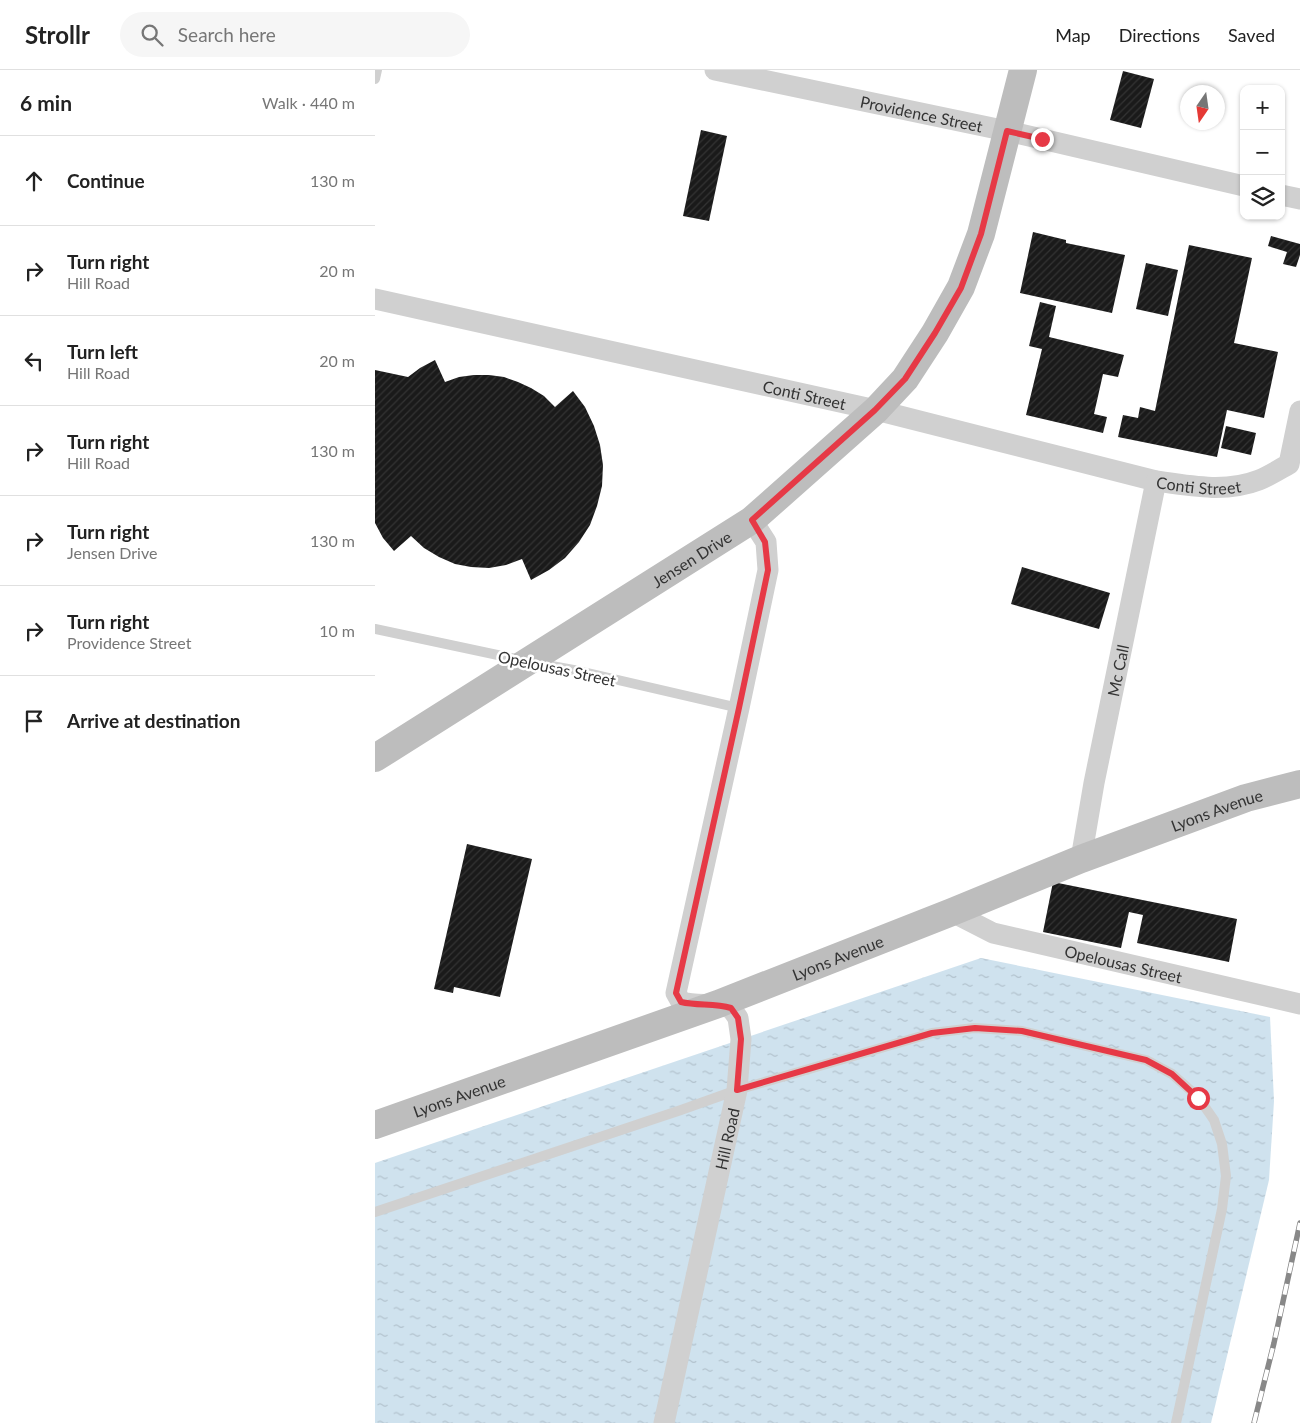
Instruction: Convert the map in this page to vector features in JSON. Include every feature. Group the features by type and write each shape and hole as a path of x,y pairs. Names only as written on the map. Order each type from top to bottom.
{"main road":[{"name":"Jensen Drive","path":"375,758 752,520 875,410 905,379 961,288 981,234 1023,70"},
{"name":"Lyons Avenue","path":"375,1125 718,1004 1081,860 1246,798 1300,784"}],"street":[{"name":"Providence Street","path":"715,70 1007,131 1240,185"},
{"path":"1285,196 1300,199"},
{"name":"Conti Street","path":"375,299 875,410 1156,481 1193,487 1232,487 1259,480 1289,464 1300,411"},
{"name":"Mc Call","path":"1081,860 1093,782 1156,481"},
{"path":"718,1004 681,1002 676,993 768,570 765,542 752,520"},
{"name":"Opelousas Street","path":"952,912 993,933 1300,1004"},
{"name":"Hill Road","path":"664,1423 737,1090 741,1039 738,1018 731,1008 718,1004"}],"lane":[{"path":"375,79 377,70"},
{"name":"Opelousas Street","path":"375,629 579,670 739,708"},
{"path":"375,1212 737,1090 932,1033 975,1028 1022,1031 1146,1060 1172,1074 1198,1098 1214,1120 1222,1144 1226,1176 1222,1209 1175,1423"}],"water":[{"path":"981,958 1270,1017 1274,1101 1269,1180 1211,1423 375,1423 375,1163"}],"building":[{"path":"1123,71 1154,79 1141,128 1110,120"},
{"path":"701,130 727,136 709,221 683,216"},
{"path":"1033,232 1066,240 1066,243 1125,255 1112,313 1020,293"},
{"path":"1271,236 1300,244 1300,255 1296,267 1283,264 1287,252 1268,246"},
{"path":"1189,245 1252,258 1234,343 1278,352 1264,418 1227,410 1217,457 1118,437 1123,415 1138,418 1140,407 1155,411"},
{"path":"1146,263 1178,270 1168,316 1136,309"},
{"path":"1040,302 1056,306 1049,337 1124,355 1118,377 1103,374 1094,414 1107,417 1103,433 1026,415 1042,349 1029,346"},
{"path":"435,360 445,382 459,377 474,375 504,377 531,388 544,396 555,407 573,391 585,407 594,426 600,445 603,465 602,486 590,525 565,558 531,580 522,559 506,565 489,568 455,564 424,548 411,536 394,551 383,538 375,523 375,370 408,377"},
{"path":"1226,426 1256,433 1251,455 1221,448"},
{"path":"1022,567 1110,593 1099,629 1011,604"},
{"path":"467,844 532,859 500,997 454,987 453,993 434,989"},
{"path":"1053,882 1237,919 1229,962 1137,943 1143,915 1129,912 1121,948 1043,932"}],"railway":[{"path":"1254,1423 1274,1343 1300,1223"}],"route":[{"path":"1042,139 1007,131 981,234 961,288 905,379 875,410 752,520 765,542 768,570 676,993 681,1002 718,1004 731,1008 738,1018 741,1039 737,1090 932,1033 975,1028 1022,1031 1146,1060 1172,1074 1198,1098"}]}
